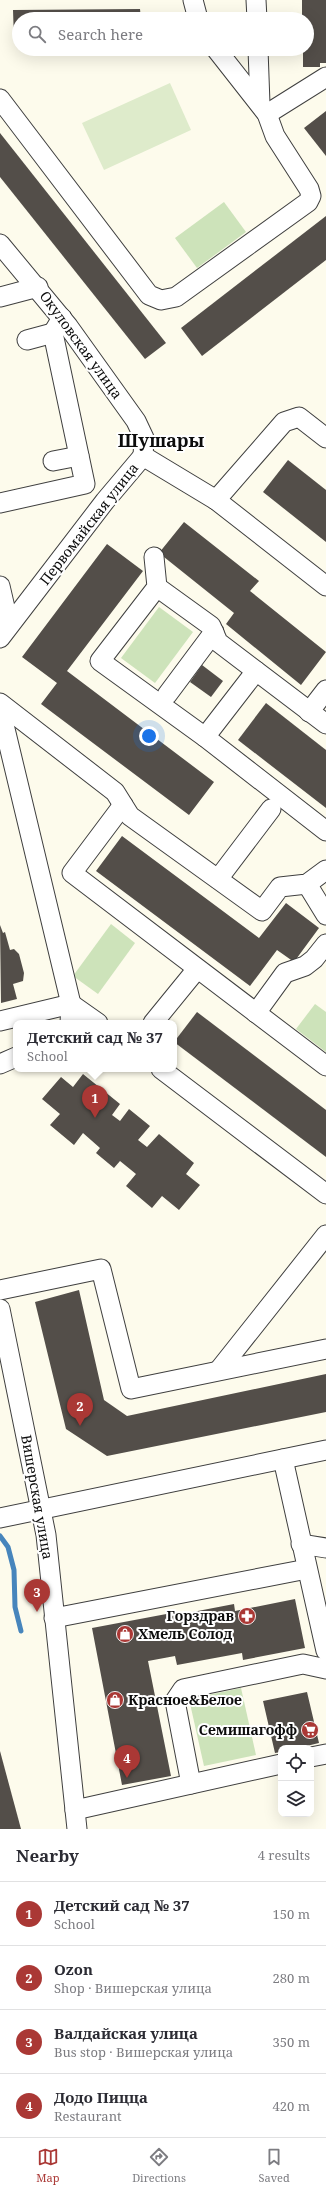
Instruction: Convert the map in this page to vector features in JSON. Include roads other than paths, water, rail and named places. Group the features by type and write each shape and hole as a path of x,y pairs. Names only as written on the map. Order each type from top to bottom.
{"street":[{"path":"194,0 197,12"},
{"path":"256,0 257,12"},
{"path":"0,99 149,295 161,300 176,297 308,202 311,196 309,189 275,136 263,109 221,56"},
{"path":"259,56 263,109"},
{"path":"263,109 326,77"},
{"name":"Окуловская улица","path":"0,244 38,287 58,326 136,421 144,438 143,456"},
{"path":"0,297 38,287"},
{"path":"27,340 58,326 85,484 105,501"},
{"path":"216,500 284,422 299,417 326,438"},
{"path":"54,461 79,456"},
{"name":"Первомайская улица","path":"4,632 105,501 143,456 216,500 326,586"},
{"path":"0,503 85,484"},
{"path":"154,557 157,587 100,661 205,737 326,831"},
{"path":"0,586 4,632"},
{"path":"157,587 211,626 218,642 326,724"},
{"path":"167,695 214,632"},
{"path":"205,737 256,671"},
{"path":"309,712 326,690"},
{"path":"0,703 115,792 130,816 262,911 280,887 307,884 326,870"},
{"path":"0,708 71,1004 70,1020"},
{"path":"123,805 72,873 326,1066"},
{"path":"218,879 271,809"},
{"path":"307,884 326,915"},
{"path":"256,1013 285,973 305,966 314,959 326,944"},
{"path":"155,1020 197,969"},
{"path":"0,1021 71,1004 94,1020"},
{"path":"0,1064 13,1058"},
{"path":"165,1072 326,1194"},
{"path":"219,1370 326,1235"},
{"path":"0,1290 101,1269 131,1389 326,1349"},
{"name":"Вишерская улица","path":"0,1309 42,1509 77,1829"},
{"path":"0,1518 326,1450"},
{"path":"283,1459 301,1544 314,1579 326,1651"},
{"path":"301,1544 326,1548"},
{"path":"54,1618 314,1579"},
{"path":"191,1784 175,1701 183,1689 303,1664 326,1669"},
{"path":"314,1756 326,1754"},
{"path":"75,1810 278,1765"}],"waterway":[{"path":"0,1536 8,1547 14,1570 15,1607 21,1631"}],"place":[{"name":"Детский сад № 37","path":"95,1118"},
{"name":"Ozon","path":"80,1426"},
{"name":"Валдайская улица","path":"37,1612"},
{"name":"Горздрав","path":"247,1616"},
{"name":"Хмель Солод","path":"125,1634"},
{"name":"Красное&Белое","path":"115,1700"},
{"name":"Семишагофф","path":"310,1730"},
{"name":"Додо Пицца","path":"127,1778"}],"district":[{"name":"Шушары","path":"161,441"}]}
